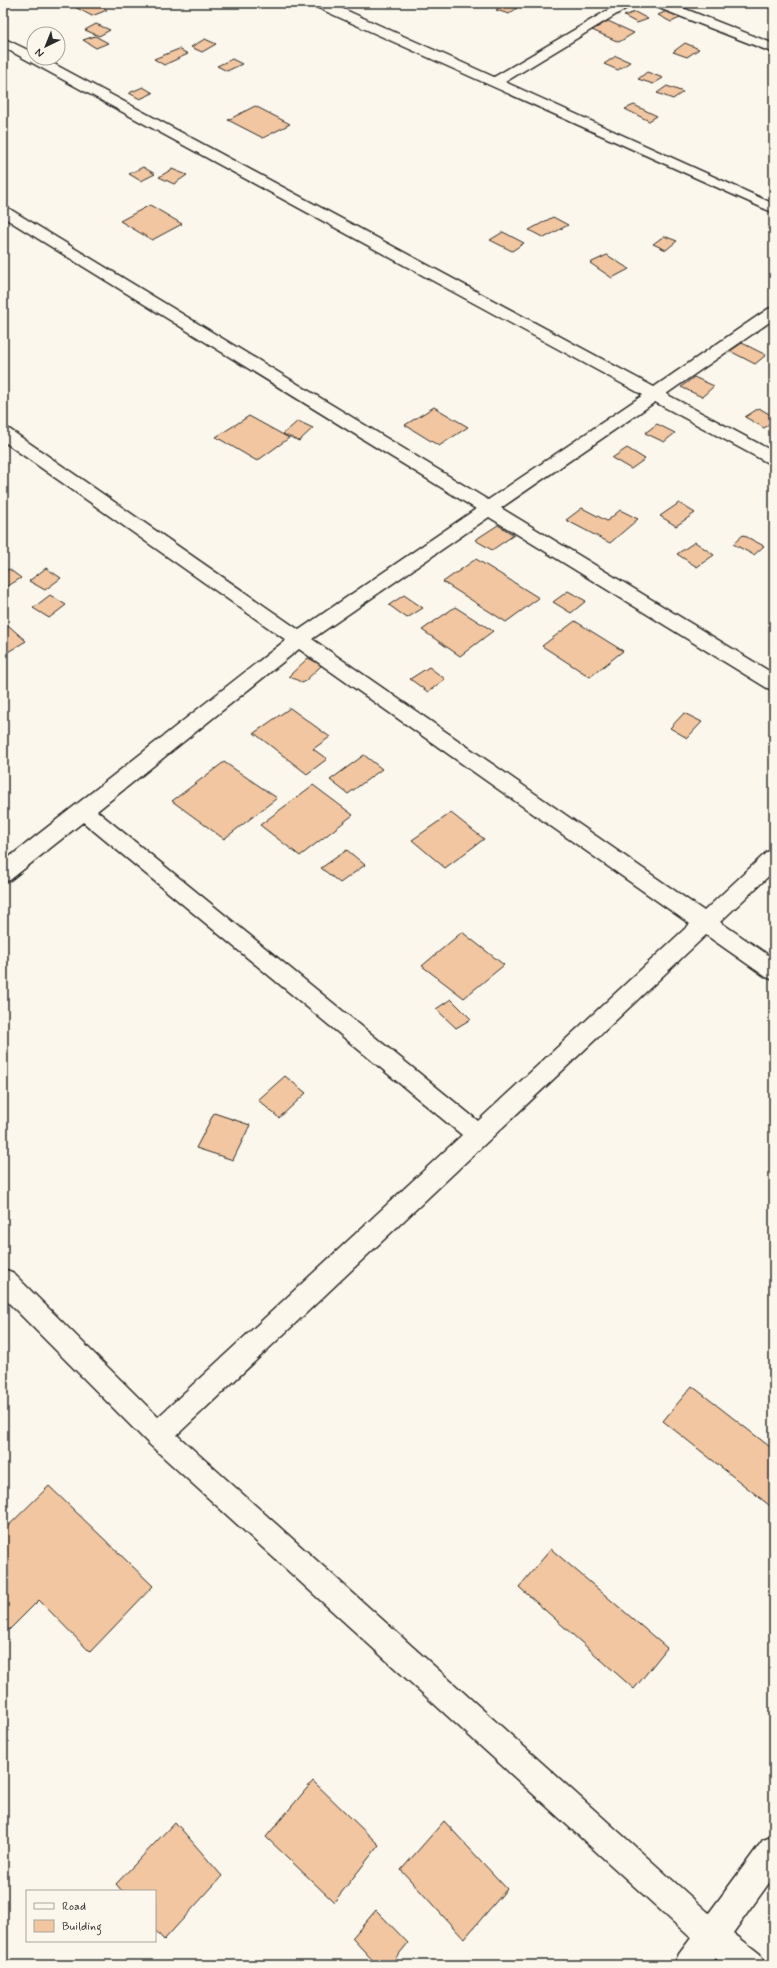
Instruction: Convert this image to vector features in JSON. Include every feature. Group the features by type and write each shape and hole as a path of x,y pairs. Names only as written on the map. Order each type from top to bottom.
{"street":[{"path":"319,3 774,209"},
{"path":"494,83 629,3"},
{"path":"659,3 774,49"},
{"path":"3,42 774,459"},
{"path":"3,212 774,683"},
{"path":"3,874 299,639 774,312"},
{"path":"3,432 774,971"},
{"path":"83,811 478,1135"},
{"path":"158,1435 774,858"},
{"path":"3,1280 158,1435 712,1936 749,1965"},
{"path":"690,1965 774,1851"}],"building":[{"path":"85,3 94,3 107,10 92,16 75,7"},
{"path":"504,4 517,8 509,14 496,10"},
{"path":"667,11 680,18 671,22 658,15"},
{"path":"635,12 648,19 637,23 624,16"},
{"path":"608,21 634,33 619,42 592,30"},
{"path":"96,24 110,30 99,36 85,30"},
{"path":"95,36 108,43 96,48 83,40"},
{"path":"205,39 216,44 202,52 191,47"},
{"path":"685,43 699,49 687,57 673,52"},
{"path":"179,49 188,54 164,65 154,59"},
{"path":"616,56 630,62 618,70 604,64"},
{"path":"232,59 242,64 227,71 217,66"},
{"path":"647,72 663,78 653,84 638,79"},
{"path":"667,86 683,92 673,99 657,93"},
{"path":"143,87 153,93 140,99 129,93"},
{"path":"634,105 657,116 649,121 625,109"},
{"path":"255,106 290,124 263,138 228,120"},
{"path":"143,167 155,174 141,181 129,174"},
{"path":"172,169 187,175 174,184 159,177"},
{"path":"150,205 182,224 152,240 120,221"},
{"path":"553,217 568,225 544,238 529,230"},
{"path":"503,232 524,243 512,251 490,240"},
{"path":"664,236 677,241 666,250 653,244"},
{"path":"607,255 629,269 612,278 590,263"},
{"path":"742,343 766,355 755,364 730,351"},
{"path":"694,377 714,386 702,397 681,387"},
{"path":"434,407 468,427 439,446 405,425"},
{"path":"759,408 774,417 774,422 764,428 745,417"},
{"path":"249,416 289,438 257,461 216,437"},
{"path":"298,421 313,428 299,441 283,434"},
{"path":"657,424 675,433 664,442 645,433"},
{"path":"627,448 645,459 631,469 612,458"},
{"path":"679,503 695,513 676,526 660,516"},
{"path":"582,508 607,521 620,510 638,519 610,543 566,520"},
{"path":"498,525 514,535 492,550 475,540"},
{"path":"743,535 764,546 754,555 733,544"},
{"path":"695,542 714,555 697,567 677,554"},
{"path":"476,559 539,598 506,622 443,582"},
{"path":"46,568 61,578 45,590 29,581"},
{"path":"9,569 21,578 3,589 3,573"},
{"path":"568,591 586,601 571,613 553,602"},
{"path":"50,595 66,605 49,618 33,608"},
{"path":"404,595 423,608 407,618 389,605"},
{"path":"455,607 493,631 460,656 422,630"},
{"path":"575,621 623,651 590,677 542,646"},
{"path":"9,626 26,641 3,655 3,629"},
{"path":"308,658 322,665 303,683 289,676"},
{"path":"429,667 445,679 428,692 410,679"},
{"path":"290,708 330,737 313,749 327,759 307,774 254,733"},
{"path":"684,713 702,722 687,738 670,728"},
{"path":"364,755 382,769 348,794 330,780"},
{"path":"224,762 277,798 224,839 172,801"},
{"path":"313,785 353,815 300,856 260,825"},
{"path":"451,813 484,839 445,868 412,840"},
{"path":"347,850 365,865 340,883 321,868"},
{"path":"462,932 504,965 464,998 422,966"},
{"path":"451,999 471,1019 456,1028 436,1009"},
{"path":"285,1076 306,1093 279,1118 258,1100"},
{"path":"214,1113 250,1125 233,1160 196,1148"},
{"path":"692,1386 774,1450 774,1509 663,1421"},
{"path":"49,1486 153,1586 90,1652 39,1600 9,1630 3,1623 3,1531"},
{"path":"551,1549 667,1648 634,1689 519,1587"},
{"path":"313,1781 379,1845 334,1902 266,1837"},
{"path":"444,1821 507,1889 464,1939 401,1870"},
{"path":"175,1822 222,1876 164,1940 156,1931 156,1890 121,1890 116,1884"},
{"path":"376,1910 408,1943 390,1965 377,1965 352,1938"}]}
